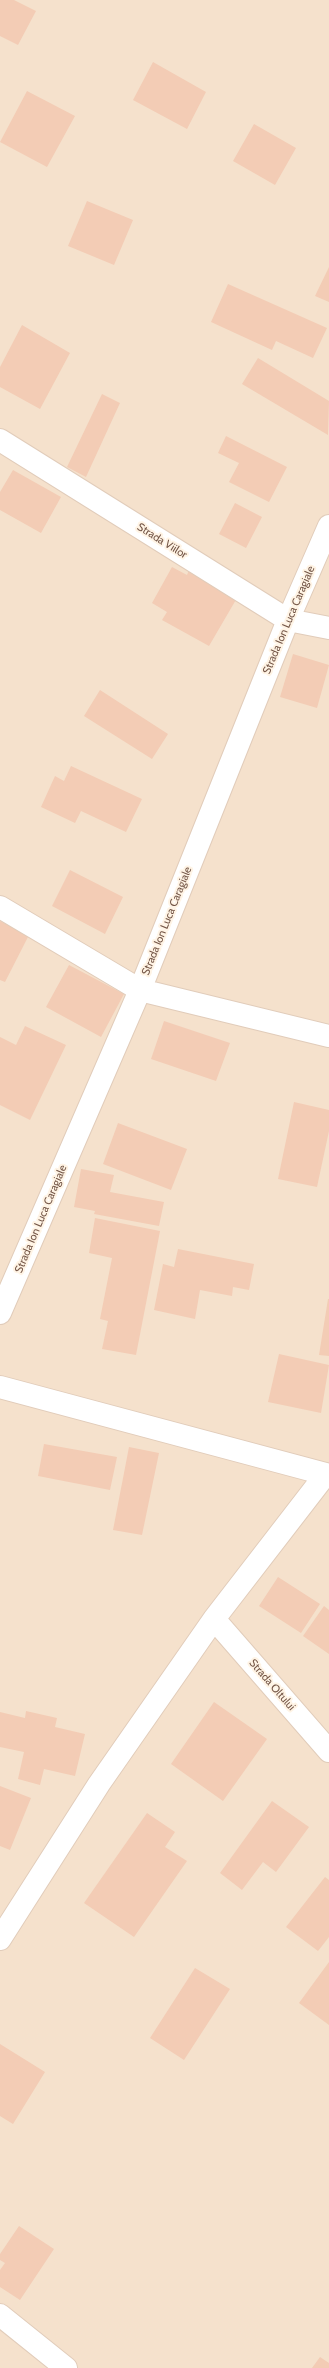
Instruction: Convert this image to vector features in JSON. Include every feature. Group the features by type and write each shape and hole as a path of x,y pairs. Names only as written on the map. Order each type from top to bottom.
{"street":[{"name":"Strada Viilor","path":"0,440 288,620 329,628"},
{"name":"Strada Ion Luca Caragiale","path":"0,1313 140,990 288,620 329,526"},
{"path":"0,907 140,990 329,1036"},
{"path":"0,1387 327,1474 214,1619 99,1784 0,1939"},
{"name":"Strada Oltului","path":"214,1619 329,1752"},
{"path":"0,2315 66,2368"}],"shaded area":[{"path":"0,0 329,0 329,2368 0,2368"}],"building":[{"path":"0,0 14,0 36,11 18,45 0,36"},
{"path":"153,62 206,92 187,129 133,100"},
{"path":"27,91 75,116 47,167 0,142"},
{"path":"254,124 296,148 275,185 233,161"},
{"path":"87,201 133,220 114,265 68,246"},
{"path":"329,267 329,302 315,296"},
{"path":"228,284 327,328 313,358 276,341 272,350 211,322"},
{"path":"22,325 70,353 40,409 0,387 0,367"},
{"path":"258,358 329,401 328,435 242,384"},
{"path":"102,394 120,403 86,477 67,467"},
{"path":"226,436 287,467 269,502 229,482 239,463 218,453"},
{"path":"13,470 61,497 41,533 0,510 0,492"},
{"path":"235,503 262,517 246,548 219,534"},
{"path":"172,567 187,575 189,570 237,598 209,646 162,620 167,612 152,603"},
{"path":"293,654 329,665 317,708 280,697"},
{"path":"100,690 168,734 152,759 84,716"},
{"path":"71,766 142,799 126,832 81,811 75,823 41,807 55,776 64,781"},
{"path":"70,870 123,897 105,934 52,906"},
{"path":"0,921 29,935 5,982 0,980"},
{"path":"69,965 124,994 101,1037 46,1007"},
{"path":"164,1021 230,1043 216,1081 151,1059"},
{"path":"25,1026 66,1045 30,1120 0,1105 0,1037 16,1045"},
{"path":"294,1102 329,1110 329,1131 317,1187 278,1179"},
{"path":"118,1123 187,1149 171,1190 103,1164"},
{"path":"81,1169 114,1175 110,1192 164,1202 159,1226 94,1214 95,1211 74,1207"},
{"path":"95,1218 160,1231 136,1355 102,1349 108,1321 100,1319 112,1258 89,1253"},
{"path":"178,1249 254,1264 249,1290 233,1287 232,1296 200,1290 195,1319 154,1310 163,1264 174,1267"},
{"path":"329,1299 329,1356 319,1355"},
{"path":"279,1354 329,1365 321,1413 268,1402"},
{"path":"44,1444 117,1457 110,1490 38,1476"},
{"path":"129,1447 159,1453 142,1535 113,1530"},
{"path":"278,1577 320,1604 301,1633 259,1606"},
{"path":"324,1606 329,1610 329,1654 303,1636"},
{"path":"214,1702 267,1739 223,1801 171,1764"},
{"path":"26,1711 57,1718 55,1727 85,1734 75,1776 44,1769 40,1785 18,1779 24,1752 0,1747 0,1712 25,1718"},
{"path":"0,1786 31,1798 10,1850 0,1846"},
{"path":"272,1801 309,1827 276,1872 263,1862 242,1890 220,1873"},
{"path":"147,1813 175,1832 165,1847 187,1861 134,1937 84,1903"},
{"path":"325,1877 329,1880 329,1937 318,1951 286,1927"},
{"path":"329,1962 329,2025 299,2003"},
{"path":"195,1968 230,1989 184,2060 150,2038"},
{"path":"0,2044 45,2072 13,2124 0,2116"},
{"path":"19,2226 54,2249 20,2300 0,2287 0,2270 5,2263 0,2260 0,2254"},
{"path":"320,2357 329,2363 329,2368 312,2368"}]}
